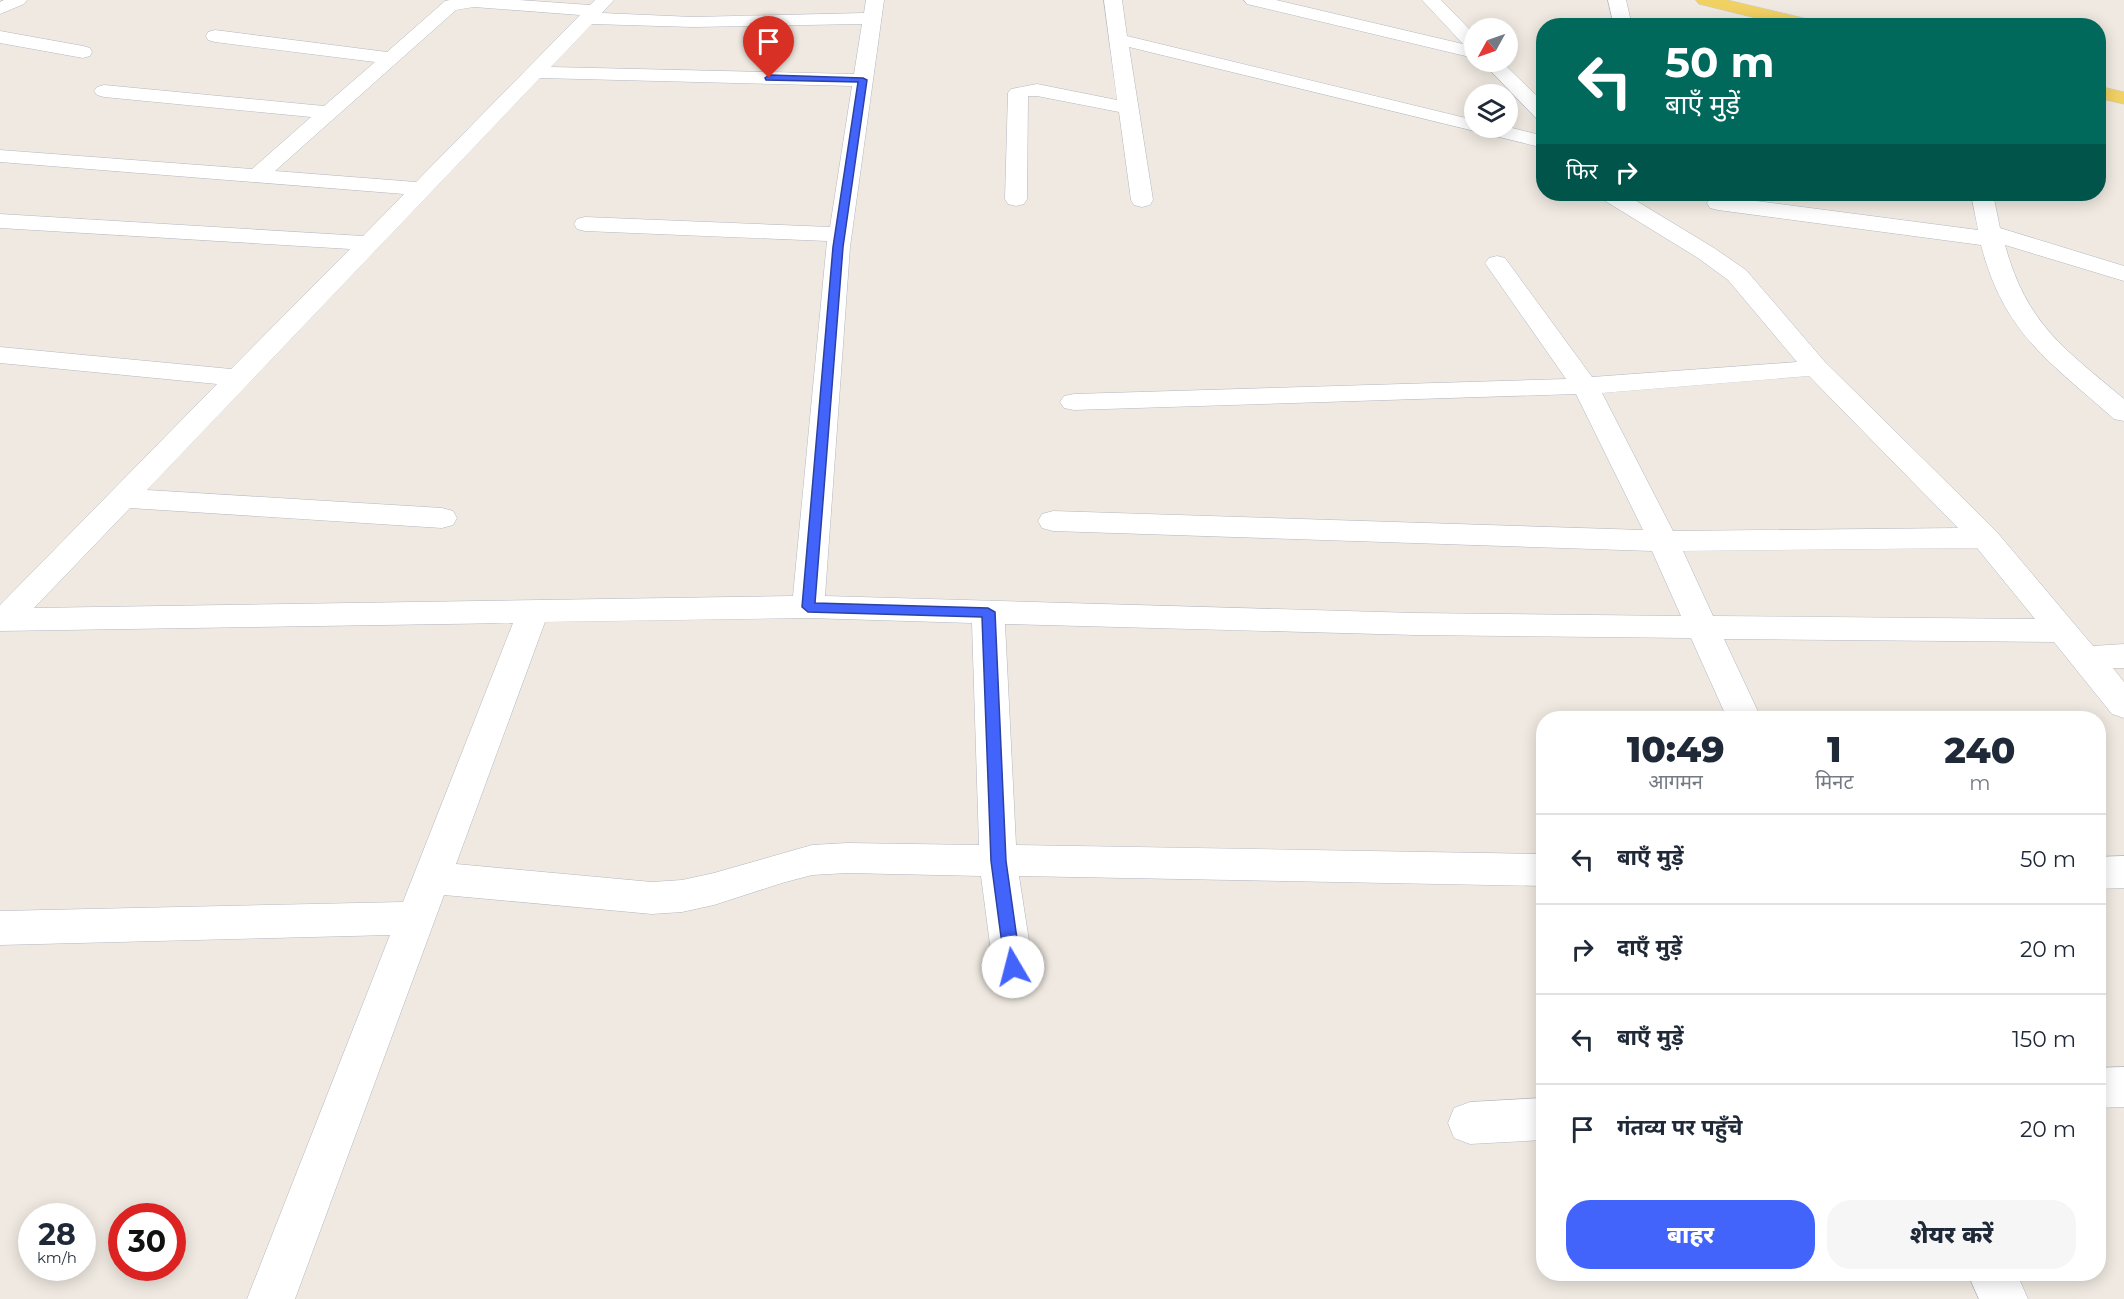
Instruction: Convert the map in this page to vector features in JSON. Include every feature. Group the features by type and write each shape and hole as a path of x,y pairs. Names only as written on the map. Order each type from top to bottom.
{"main road":[{"path":"1705,0 1780,18"},
{"path":"2106,94 2124,98"}],"street":[{"path":"0,9 18,0"},
{"path":"1113,0 1142,200"},
{"path":"1253,0 1464,50"},
{"path":"1431,0 1464,34"},
{"path":"1617,0 1621,18"},
{"path":"257,176 446,8 457,3 474,2 595,10 693,22 874,9 839,234 808,607"},
{"path":"2,620 595,10"},
{"path":"214,36 390,58"},
{"path":"0,37 83,52"},
{"path":"1118,39 1464,124"},
{"path":"533,72 863,80"},
{"path":"1503,72 1536,106"},
{"path":"1016,199 1018,93 1038,90 1129,108"},
{"path":"104,91 328,113"},
{"path":"1518,136 1536,140"},
{"path":"0,156 420,189"},
{"path":"1641,201 1706,216 1990,236 2124,274"},
{"path":"1983,201 1990,236 2015,303 2038,336 2124,412"},
{"path":"1706,216 1737,275 1816,368 1985,538 2124,705"},
{"path":"0,220 367,243"},
{"path":"585,224 839,234"},
{"path":"1497,263 1585,386 1663,541 1741,711"},
{"path":"0,355 238,378"},
{"path":"1074,402 1585,386 1816,368"},
{"path":"121,498 442,518"},
{"path":"1053,521 1663,541 1985,538"},
{"path":"2,620 808,607 1415,624 2062,631"},
{"path":"271,1299 533,612"},
{"path":"988,612 998,861 1013,967"},
{"path":"2084,658 2124,656"},
{"path":"432,878 652,898 682,896 714,889 782,867 812,860 847,858 1536,870"},
{"path":"2106,873 2124,872"},
{"path":"0,928 416,918"},
{"path":"2106,1087 2124,1086"},
{"path":"1470,1123 1536,1119"},
{"path":"1995,1281 2004,1299"}],"route":[{"path":"769,78 863,80 838,247 808,607 988,612 998,861 1013,967"}]}
